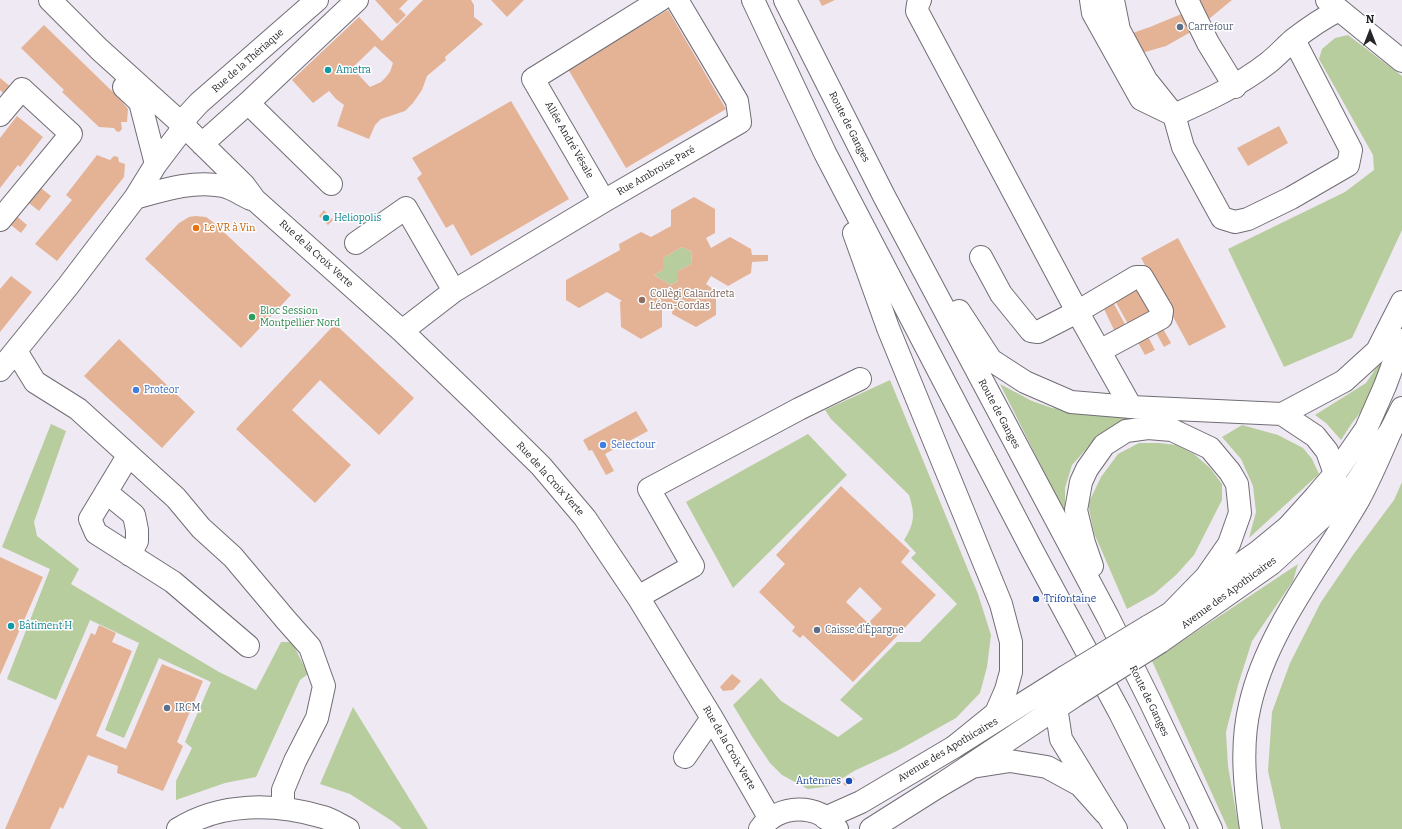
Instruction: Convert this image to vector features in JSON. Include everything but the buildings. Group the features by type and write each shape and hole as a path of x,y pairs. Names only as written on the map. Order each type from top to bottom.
{"main road":[{"name":"Rue de la Croix Verte","path":"50,0 99,49 183,125 244,185 255,200 402,330 541,466 584,518 638,597 712,718 765,824"},
{"name":"Rue de la Thériaque","path":"183,125 188,115 199,103 317,0"},
{"path":"202,144 248,103 357,0"},
{"name":"Allée André Vésale","path":"604,201 533,79 660,0"},
{"name":"Rue Ambroise Paré","path":"402,330 454,291 740,122 737,101 677,0"},
{"path":"753,0 825,153 1032,550 1120,713 1178,829"},
{"name":"Route de Ganges","path":"785,0 884,196 1108,617 1211,829"},
{"path":"920,0 917,11 1078,312 1131,407"},
{"path":"1091,0 1093,13 1140,99 1174,115 1235,86 1269,63 1294,40 1327,16 1332,5 1402,61"},
{"path":"1113,0 1119,30 1146,80 1174,115 1183,148 1222,218 1235,222 1248,218 1291,198 1348,165 1351,150 1294,40"},
{"path":"1187,0 1208,43 1235,86"},
{"name":"Rue de la Croix Verte","path":"99,49 118,82 140,102 156,164"},
{"path":"0,115 22,89 71,134 0,220"},
{"path":"248,103 331,184"},
{"path":"0,370 68,286 135,198 156,164 178,135 183,125"},
{"path":"825,153 888,328 1001,604 1011,642 1011,672 1006,690 996,713 954,747"},
{"name":"Rue de la Croix Verte","path":"135,198 181,186 203,184 224,187 255,200"},
{"path":"884,196 991,360 1025,382 1071,402 1131,407 1282,414 1344,381 1377,350 1402,302"},
{"path":"356,243 406,208 454,291"},
{"path":"981,257 1001,294 1031,331 1038,332 1078,312 1136,277 1142,277 1162,311 1161,318 1107,347 1101,352"},
{"name":"Avenue des Apothicaires","path":"1154,635 1170,613 1260,551 1288,527 1334,476 1366,429 1385,386 1402,340"},
{"path":"16,350 35,382 78,409 176,498 201,528 234,557 310,647 324,686 317,718 295,761 283,790 283,808"},
{"path":"638,597 693,566 649,489 799,409 860,379"},
{"name":"Avenue des Apothicaires","path":"765,824 780,813 792,809 803,809 815,812 831,823 861,802 954,747 1071,686 1271,564 1350,493 1391,430 1402,408"},
{"path":"1282,414 1315,436 1327,451 1333,468 1337,487 1324,516"},
{"path":"1108,617 1084,543 1076,510 1081,482 1087,469 1104,445 1126,431 1148,428 1172,430 1210,448 1230,472 1237,484 1240,513 1229,544 1206,577 1170,613"},
{"path":"1251,829 1245,788 1244,744 1250,705 1261,670 1282,624 1359,498 1391,430"},
{"path":"128,456 90,519 96,533 174,582 248,646"},
{"path":"106,492 134,515 137,530 137,541 130,555"},
{"name":"Avenue des Apothicaires","path":"871,829 939,786 1056,707 1071,686"},
{"path":"1056,707 1061,739 1110,821"},
{"path":"686,757 712,718"},
{"path":"939,786 972,767 1010,761 1047,767 1080,785 1110,821"},
{"path":"178,829 211,814 237,808 257,806 283,808 324,817 348,829"}],"green space":[{"path":"1348,35 1402,76 1402,230 1352,338 1284,367 1228,249 1345,192 1374,170 1373,155 1319,59 1322,49 1335,38"},
{"path":"682,247 692,252 691,264 678,271 678,281 671,285 654,275 663,270 663,258"},
{"path":"1385,355 1369,402 1352,423 1341,440 1326,423 1315,415 1366,383"},
{"path":"890,380 978,594 991,635 987,667 980,693 956,718 897,751 854,771 830,786 808,789 782,775 770,763 733,705 761,678 781,701 838,737 863,719 840,700 897,642 920,642 957,604 911,558 916,553 904,540 913,518 909,495 831,419 825,410"},
{"path":"1000,384 1032,401 1052,408 1129,417 1108,430 1088,447 1072,465 1065,488 1065,514"},
{"path":"51,424 66,431 34,522 37,536 79,569 71,584 219,672 256,690 281,642 292,642 308,674 300,680 256,777 225,783 176,800 176,781 192,748 185,742 211,682 159,658 124,738 105,730 139,643 90,620 56,700 7,679 50,569 2,547"},
{"path":"1242,425 1278,435 1303,448 1312,459 1319,474 1249,538 1256,512 1253,486 1241,459 1222,437"},
{"path":"808,434 847,475 733,588 686,502"},
{"path":"1139,443 1176,445 1194,454 1210,468 1222,484 1222,500 1194,555 1176,575 1154,594 1127,609 1094,533 1088,504 1101,477 1118,454"},
{"path":"1402,482 1402,829 1281,829 1268,771 1272,712 1290,663 1321,602 1353,555 1394,500"},
{"path":"1298,564 1293,581 1252,641 1238,685 1226,732 1228,766 1239,829 1228,829 1152,661"},
{"path":"353,707 428,829 402,829 350,794 320,784"}],"place":[{"name":"Carrefour","path":"1180,27"},
{"name":"Ametra","path":"328,70"},
{"name":"Heliopolis","path":"326,218"},
{"name":"Le VR à Vin","path":"196,228"},
{"name":"Collègi Calandreta Léon-Cordas","path":"642,300"},
{"name":"Bloc Session Montpellier Nord","path":"252,317"},
{"name":"Proteor","path":"136,390"},
{"name":"Selectour","path":"603,445"},
{"name":"Trifontaine","path":"1036,599"},
{"name":"Bâtiment H","path":"11,626"},
{"name":"Caisse d'Épargne","path":"817,630"},
{"name":"IRCM","path":"167,708"},
{"name":"Antennes","path":"849,781"}]}
